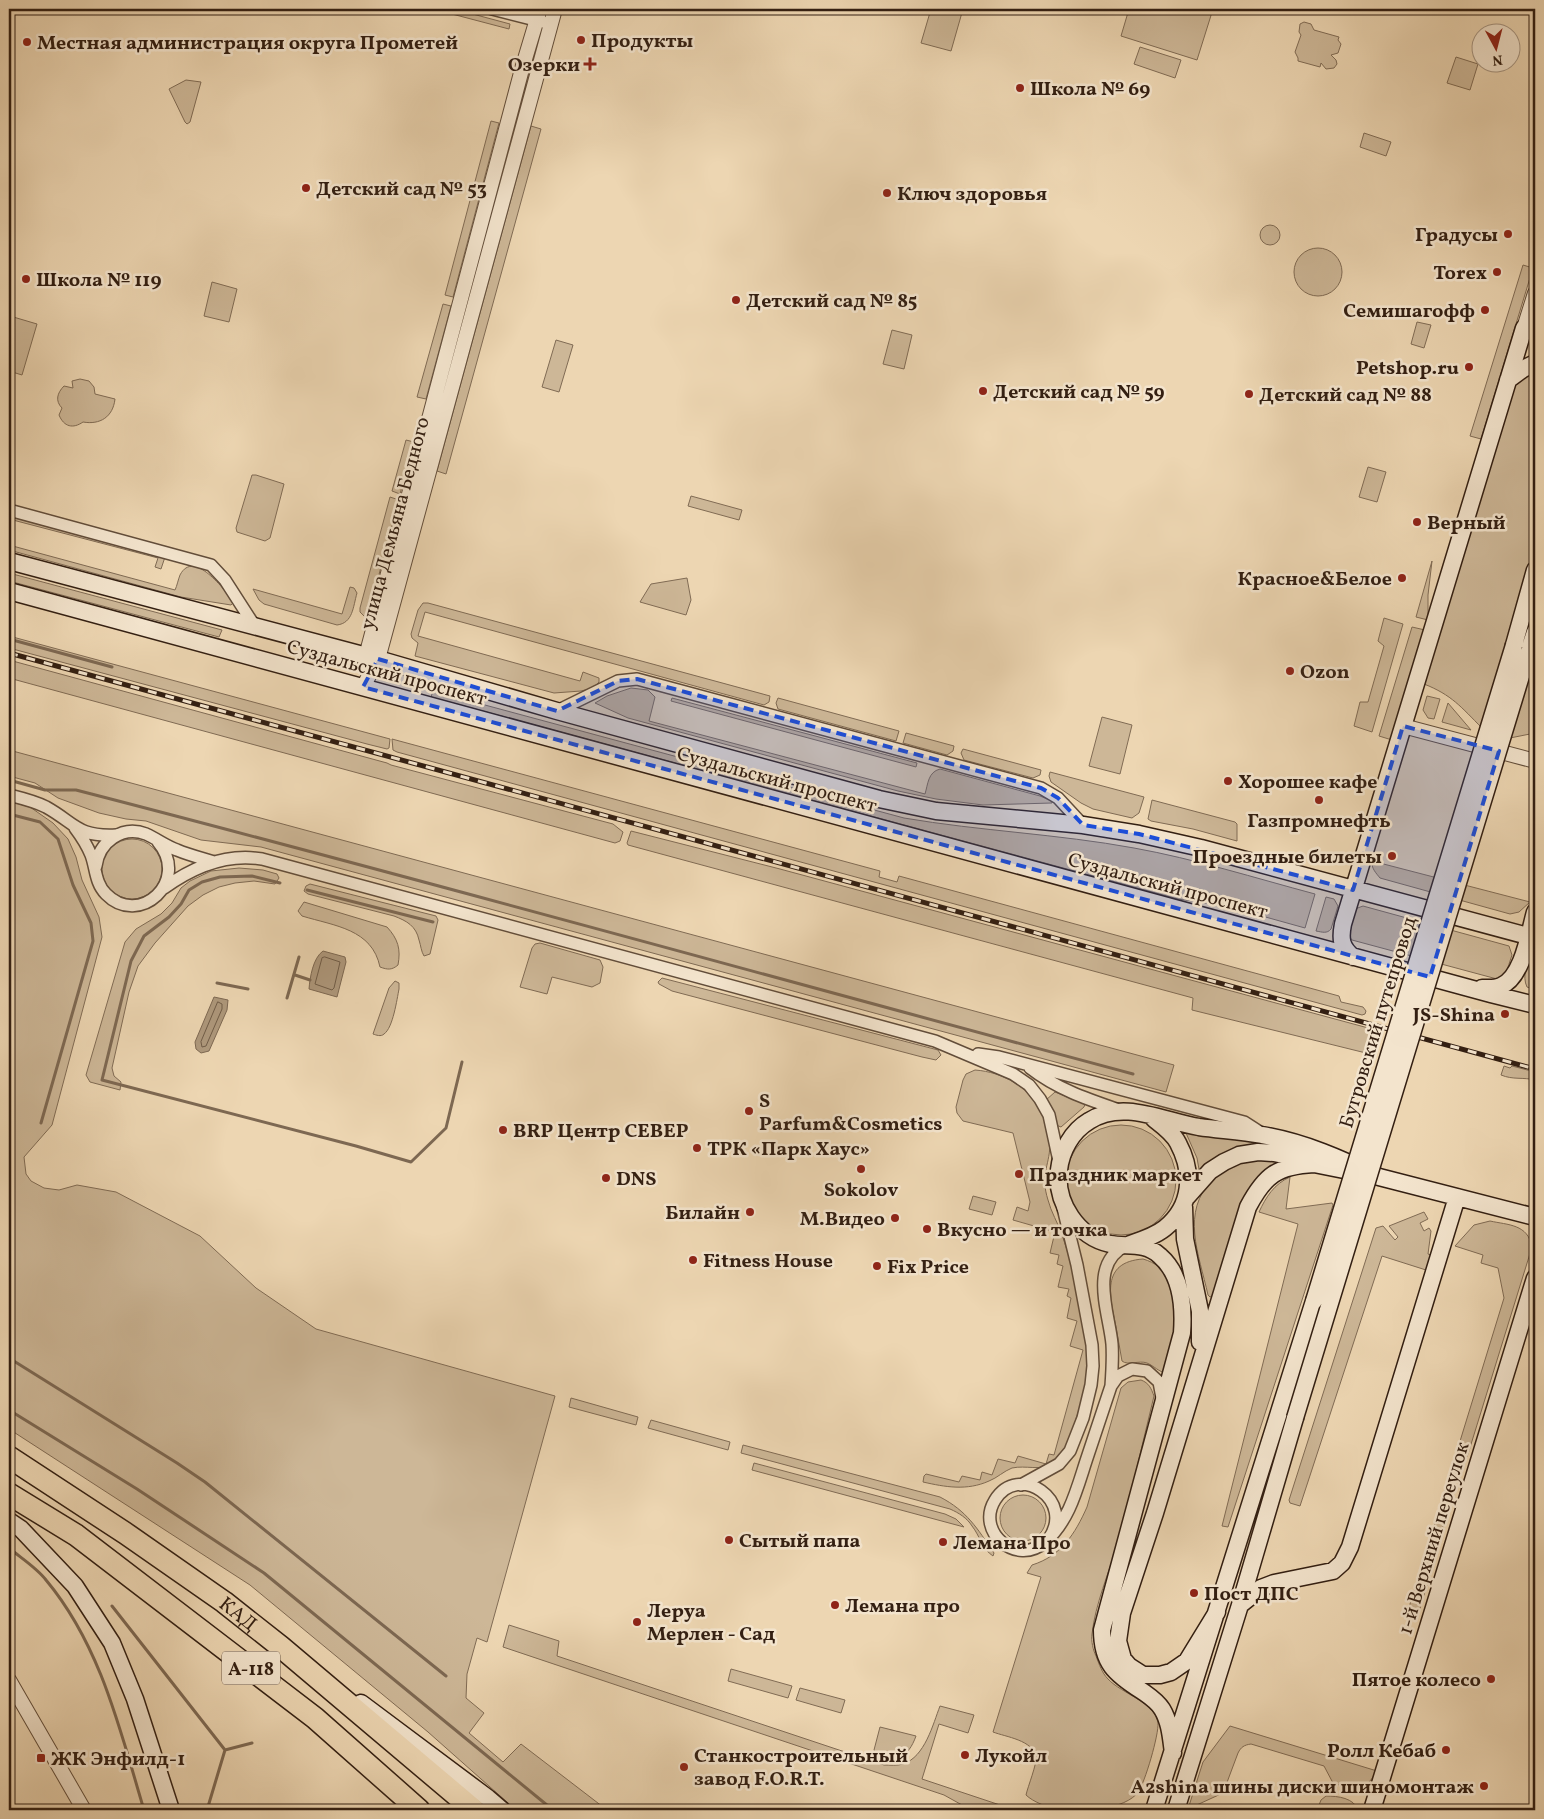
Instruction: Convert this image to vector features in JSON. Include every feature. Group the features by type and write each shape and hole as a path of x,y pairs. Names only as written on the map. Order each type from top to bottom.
{"highway":[{"name":"КАД","path":"9,1457 224,1602 281,1647 474,1810"},
{"name":"КАД","path":"9,1494 76,1535 315,1718 419,1810"}],"main road":[{"path":"1352,957 1342,946 1342,924 1508,380 1530,324"},
{"path":"1508,380 1535,363"},
{"name":"Суздальский проспект","path":"9,561 372,657 557,712 879,799 936,811 1083,825 1139,834 1201,848 1532,937"},
{"name":"Бугровский путепровод","path":"1288,1415 1535,570"},
{"name":"Суздальский проспект","path":"9,591 1352,957 1535,1004"},
{"name":"Бугровский путепровод","path":"1288,1415 1535,632"},
{"path":"1467,987 1492,988 1502,986 1508,982 1517,970 1532,937 1535,912"},
{"path":"1173,1753 1167,1718 1161,1707 1152,1698 1118,1674 1109,1663 1102,1647 1102,1630 1105,1613 1182,1333 1183,1316 1178,1281 1160,1255 1145,1247 1129,1244 1110,1244 1090,1237 1075,1224 1059,1190 1060,1162 1066,1146 1075,1132 1089,1121 1105,1113 1122,1110 1198,1127 1265,1135 1333,1154 1379,1177"},
{"path":"1150,1116 1166,1128 1178,1142 1189,1179 1185,1202 1185,1239 1200,1311 1202,1331 1197,1371"},
{"path":"1129,1244 1148,1238 1165,1228 1210,1171 1239,1155 1258,1152 1274,1153 1302,1159 1314,1164 1379,1177 1535,1217"},
{"path":"1217,1612 1187,1661 1171,1672 1160,1675 1143,1675 1129,1666 1123,1659 1118,1641 1122,1613 1155,1513 1248,1207 1255,1192 1267,1179 1282,1168 1314,1164"},
{"path":"1240,1604 1261,1588 1274,1583 1332,1571 1342,1563 1350,1547 1457,1197"},
{"name":"1-й Верхний переулок","path":"1372,1810 1535,1278"},
{"path":"1176,1810 1240,1604 1288,1415"},
{"path":"1154,1810 1217,1612 1288,1415"},
{"path":"9,1521 20,1529 75,1586 112,1643 135,1699 171,1810"},
{"path":"281,1647 385,1720 502,1810"}],"street":[{"path":"492,9 538,15 551,24"},
{"name":"улица Демьяна Бедного","path":"363,687 555,9"},
{"name":"улица Демьяна Бедного","path":"372,657 538,15"},
{"path":"1530,324 1535,293"},
{"path":"9,510 211,565 224,580 254,625"},
{"path":"557,712 618,681 637,679 1042,788 1058,798 1083,825"},
{"path":"1403,726 1535,761"},
{"path":"9,794 46,807 76,828 88,833 102,836 138,832 176,850 214,862"},
{"path":"76,828 88,847 98,882 105,893 122,904 136,905 149,902 164,888 196,868 214,862 239,857 262,859 932,1040 1013,1074 1029,1085 1049,1115 1060,1162"},
{"path":"95,868 99,852 116,835"},
{"path":"158,842 163,848 169,864 164,888"},
{"path":"962,1051 999,1057 1244,1122 1265,1135"},
{"path":"1025,1064 1061,1088 1122,1110"},
{"path":"1021,1485 1058,1464 1070,1451 1083,1418 1091,1385 1093,1366 1092,1345 1059,1190"},
{"path":"1111,1386 1112,1343 1104,1298 1103,1279 1109,1262 1120,1249 1129,1244"},
{"path":"1048,1540 1054,1529 1056,1516 1053,1504 1040,1489 1034,1486 1015,1486 1003,1491 994,1501 990,1513 990,1526 1000,1543 1018,1551 1037,1548 1048,1540 1070,1510 1111,1386 1118,1376 1132,1369 1147,1371 1159,1382 1163,1403"},
{"path":"9,1680 84,1810"},
{"path":"9,1694 25,1708"}],"highlighted area":[{"path":"378,659 557,711 618,681 637,679 1041,788 1058,798 1083,825 1139,834 1353,890 1403,726 1499,751 1430,977 363,687"}],"shaded area":[{"path":"433,9 454,9 510,24 509,29"},
{"path":"931,9 963,9 951,51 921,43"},
{"path":"1129,9 1213,9 1197,60 1121,36"},
{"path":"1304,22 1311,24 1314,30 1339,37 1338,40 1341,44 1338,53 1331,55 1337,64 1334,68 1326,69 1321,63 1320,67 1298,61 1295,52 1301,35 1299,32 1300,24"},
{"path":"1140,47 1181,60 1175,78 1134,64"},
{"path":"1456,57 1472,62 1472,72 1476,72 1470,90 1447,83"},
{"path":"186,80 201,82 190,122 187,124 169,89"},
{"path":"491,121 499,123 453,297 445,295"},
{"path":"531,126 541,129 446,474 437,471"},
{"path":"1364,133 1391,142 1386,156 1360,147"},
{"path":"1270,225 1277,228 1280,235 1277,242 1270,245 1263,242 1260,235 1263,228"},
{"path":"1313,248 1323,248 1335,255 1342,267 1342,277 1335,289 1323,296 1313,296 1305,292 1298,285 1294,277 1294,267 1298,259 1305,252"},
{"path":"1523,265 1533,268 1481,439 1470,436"},
{"path":"212,282 237,289 229,322 204,316"},
{"path":"443,304 451,306 426,399 417,397"},
{"path":"10,316 37,324 22,375 9,371"},
{"path":"1417,322 1431,325 1424,348 1411,344"},
{"path":"892,330 912,335 904,369 883,364"},
{"path":"556,340 573,345 559,392 542,387"},
{"path":"1535,368 1535,542 1482,728 1449,697 1424,684 1514,389 1517,382"},
{"path":"80,379 89,381 94,387 95,394 115,399 114,405 112,411 100,421 83,422 76,426 69,426 63,422 59,415 62,408 58,403 58,397 64,386 73,388 72,381"},
{"path":"406,440 414,442 400,494 392,491"},
{"path":"1368,467 1386,472 1377,502 1359,497"},
{"path":"252,475 284,484 270,538 265,541 237,532 236,528"},
{"path":"691,496 742,510 739,520 688,506"},
{"path":"390,497 399,500 367,619 360,612 360,608"},
{"path":"9,516 165,557 161,569 155,567 158,558 9,519"},
{"path":"9,545 175,590 180,575 186,568 193,566 209,574 234,602 231,605 181,597 9,550"},
{"path":"1432,561 1428,595 1428,620 1416,617"},
{"path":"9,573 222,630 219,637 9,581"},
{"path":"687,578 691,600 686,615 640,602 651,584"},
{"path":"350,587 354,588 357,593 353,609 346,621 337,625 264,604 259,600 253,589 342,614"},
{"path":"423,603 770,696 769,702 764,705 425,612 418,636 580,681 583,672 599,678 599,682 593,688 581,691 554,693 415,656 418,643 412,638 411,634 418,610"},
{"path":"1384,618 1403,624 1372,732 1354,726 1360,702 1368,702 1384,646 1378,641"},
{"path":"1412,627 1425,630 1392,740 1379,736"},
{"path":"9,636 390,739 389,748 367,744 9,648"},
{"path":"1535,653 1535,733 1510,738"},
{"path":"9,660 613,824 623,832 620,841 615,843 9,678"},
{"path":"631,688 648,690 655,697 649,721 925,794 931,776 940,769 1040,796 1052,801 1052,803 983,805 936,799 898,791 628,718 595,703 607,696"},
{"path":"433,691 904,818 1077,839 1157,852 1315,894 1305,928 1226,906 1178,899 431,697"},
{"path":"1427,696 1440,699 1434,719 1428,718 1423,710"},
{"path":"672,698 917,763 916,767 671,701"},
{"path":"778,698 899,731 896,741 778,709 776,703"},
{"path":"1448,703 1471,730 1442,722"},
{"path":"1102,717 1132,725 1120,774 1089,766"},
{"path":"906,733 954,746 953,751 947,755 903,743"},
{"path":"392,739 880,871 879,877 897,882 899,876 1339,996 1341,1002 1363,1007 1366,1011 1362,1015 397,752 393,750"},
{"path":"963,749 1041,770 1040,775 1033,778 964,760 961,753"},
{"path":"9,750 1174,1065 1166,1092 261,847 201,840 146,821 99,813 58,798 35,783 9,776"},
{"path":"1050,772 1144,797 1139,813 1132,818 1093,809 1051,782"},
{"path":"1152,800 1235,822 1237,824 1237,841 1193,829 1151,821 1148,819"},
{"path":"9,801 30,807 53,823 68,839 76,857 82,880 99,917 102,937 52,1125 24,1157 26,1174 31,1181 44,1188 59,1190 77,1185 116,1192 200,1236 256,1288 316,1329 555,1396 487,1642 477,1638 467,1674 466,1698 484,1713 469,1733 503,1762 521,1744 607,1810 516,1810 428,1732 250,1585 9,1429"},
{"path":"631,831 780,869 1372,1029 1377,1031 1377,1035 1370,1054 1192,1010 1193,998 628,845"},
{"path":"126,839 138,839 149,844 157,852 162,863 160,881 149,894 138,899 126,899 115,894 107,886 102,875 102,863 107,852 115,844"},
{"path":"1372,861 1530,902 1519,912 1510,914 1380,878 1373,868"},
{"path":"239,868 263,870 277,874 279,878 275,884 254,881 219,887 203,895 188,906 155,943 138,966 129,992 112,1068 114,1076 121,1082 120,1090 90,1082 86,1075 125,942 136,929 161,914 172,903 181,888 190,881 211,871"},
{"path":"310,884 436,916 438,920 430,954 424,956 416,931 407,922 394,916 308,894 304,891 306,886"},
{"path":"1326,897 1334,899 1338,906 1331,929 1326,932 1316,931"},
{"path":"304,902 387,927 398,945 398,965 390,969 380,967 376,954 361,937 339,927 302,916 298,911"},
{"path":"1363,906 1509,946 1512,955 1506,973 1497,979 1352,940 1349,929 1355,909"},
{"path":"540,943 600,960 603,967 600,983 592,987 552,977 547,994 520,987 532,948 535,944"},
{"path":"1535,954 1535,990 1527,987 1525,974 1529,960"},
{"path":"662,978 938,1050 941,1055 936,1060 922,1057 672,991 659,984 658,982"},
{"path":"395,981 399,983 399,989 390,1026 383,1035 378,1036 373,1034 389,988"},
{"path":"1504,1066 1510,1068 1512,1066 1535,1072 1535,1080 1501,1075"},
{"path":"975,1070 995,1074 1014,1082 1037,1103 1045,1119 1050,1141 1045,1177 1046,1191 1077,1285 1085,1323 1088,1375 1085,1393 1070,1440 1058,1461 1038,1468 1012,1468 981,1484 956,1487 923,1482 924,1476 926,1474 959,1482 962,1476 980,1480 982,1472 992,1475 998,1459 1015,1463 1018,1456 1046,1464 1049,1454 1054,1455 1083,1350 1070,1346 1077,1321 1067,1318 1071,1298 1067,1296 1069,1289 1058,1287 1063,1266 1057,1264 1059,1255 1050,1253 1055,1232 1013,1220 1017,1207 1028,1211 1030,1202 1013,1133 963,1121 957,1113 956,1107 963,1080 966,1074"},
{"path":"1055,1092 1085,1104 1061,1127 1056,1125 1046,1100"},
{"path":"1121,1125 1132,1126 1142,1130 1160,1141 1171,1159 1175,1169 1175,1191 1171,1201 1160,1219 1142,1230 1132,1234 1121,1235 1110,1234 1100,1230 1082,1219 1071,1201 1067,1191 1066,1180 1067,1169 1071,1159 1082,1141 1100,1130 1110,1126"},
{"path":"1186,1133 1259,1141 1259,1147 1200,1175 1197,1158"},
{"path":"1253,1157 1278,1162 1260,1175 1247,1191 1214,1295 1210,1297 1197,1249 1195,1219 1197,1205 1203,1192 1223,1169"},
{"path":"1290,1177 1286,1209 1332,1203 1333,1205 1228,1527 1222,1526 1298,1224 1259,1212 1271,1192 1279,1183"},
{"path":"973,1196 996,1202 992,1215 969,1209"},
{"path":"1424,1212 1428,1219 1420,1223 1424,1231 1429,1228 1431,1231 1428,1254 1431,1255 1426,1270 1382,1256 1300,1506 1290,1503 1289,1500 1376,1228 1383,1226 1395,1240 1398,1237 1389,1226"},
{"path":"1490,1221 1510,1225 1522,1230 1530,1239 1532,1247 1468,1454 1451,1487 1448,1487 1445,1497 1448,1498 1441,1538 1418,1615 1411,1618 1406,1617 1504,1298 1498,1268 1481,1263 1483,1255 1455,1246 1474,1225"},
{"path":"1143,1259 1158,1266 1168,1278 1174,1292 1176,1308 1175,1325 1166,1373 1147,1363 1127,1363 1122,1361 1112,1304 1111,1283 1114,1274 1120,1267 1129,1262"},
{"path":"1141,1380 1149,1386 1154,1396 1118,1543 1096,1612 1092,1645 1106,1677 1151,1709 1156,1716 1158,1729 1141,1787 1132,1798 1124,1803 1090,1811 1060,1810 1051,1808 1026,1795 1036,1760 1034,1751 1025,1743 993,1732 1041,1577 1027,1573 1032,1565 1059,1550 1072,1535 1087,1507 1121,1388 1128,1382"},
{"path":"571,1398 638,1417 636,1425 569,1407"},
{"path":"651,1420 730,1442 728,1450 648,1428"},
{"path":"743,1445 940,1497 957,1508 971,1521 994,1553 993,1556 986,1550 968,1521 950,1509 741,1453"},
{"path":"754,1463 945,1514 956,1519 964,1527 752,1470"},
{"path":"1028,1495 1040,1501 1045,1509 1045,1527 1040,1535 1032,1540 1018,1541 1006,1535 1001,1527 1000,1513 1006,1501 1014,1496"},
{"path":"509,1625 559,1641 557,1656 884,1765 903,1764 917,1755 927,1739 940,1706 974,1715 968,1733 939,1724 922,1779 1015,1810 971,1810 944,1795 503,1647"},
{"path":"731,1669 792,1686 788,1698 728,1681"},
{"path":"800,1688 845,1700 841,1713 796,1700"},
{"path":"1230,1726 1377,1771 1363,1787 1348,1787 1333,1783 1324,1766 1249,1744 1240,1749 1223,1793 1188,1809 1203,1762"},
{"path":"880,1727 916,1736 906,1753 901,1756 890,1757 876,1754 874,1750"},
{"path":"1326,1796 1349,1800 1358,1810 1317,1810 1321,1800"}],"water":[{"path":"323,951 345,957 346,962 337,997 309,989 314,963"},
{"path":"214,997 228,1000 227,1010 209,1051 201,1053 196,1049 195,1042"}],"waterway":[{"path":"9,639 112,667"},
{"path":"9,780 45,790 76,790 208,824 1133,1074"},
{"path":"9,814 40,822 58,839 73,885 91,923 93,941 41,1123"},
{"path":"280,883 252,876 220,877 202,882 189,890 181,904 169,917 144,936 131,961 102,1080 411,1162 446,1128 462,1062"},
{"path":"307,890 433,922"},
{"path":"287,998 299,957"},
{"path":"295,975 310,980"},
{"path":"217,983 248,989"},
{"path":"9,1358 205,1482 446,1676"},
{"path":"9,1410 137,1489 264,1573 553,1810"},
{"path":"9,1548 34,1567 42,1576 65,1606 81,1633 107,1690 144,1810"},
{"path":"112,1606 225,1750"},
{"path":"207,1810 225,1750 252,1743"}],"railway":[{"path":"9,653 1535,1069"}],"place":[{"name":"Продукты","path":"581,40"},
{"name":"Местная администрация округа Прометей","path":"27,42"},
{"name":"Озерки","path":"590,64"},
{"name":"Школа № 69","path":"1020,88"},
{"name":"Детский сад № 53","path":"306,188"},
{"name":"Ключ здоровья","path":"887,193"},
{"name":"Градусы","path":"1508,234"},
{"name":"Torex","path":"1497,272"},
{"name":"Школа № 119","path":"26,279"},
{"name":"Детский сад № 85","path":"736,300"},
{"name":"Семишагофф","path":"1485,310"},
{"name":"Petshop.ru","path":"1469,367"},
{"name":"Детский сад № 59","path":"983,391"},
{"name":"Детский сад № 88","path":"1249,394"},
{"name":"Верный","path":"1417,522"},
{"name":"Красное&Белое","path":"1402,578"},
{"name":"Ozon","path":"1290,671"},
{"name":"Хорошее кафе","path":"1228,781"},
{"name":"Газпромнефть","path":"1319,800"},
{"name":"Проездные билеты","path":"1392,856"},
{"name":"JS-Shina","path":"1505,1014"},
{"name":"S Parfum&Cosmetics","path":"749,1111"},
{"name":"BRP Центр СЕВЕР","path":"503,1130"},
{"name":"ТРК «Парк Хаус»","path":"697,1148"},
{"name":"Sokolov","path":"861,1169"},
{"name":"Праздник маркет","path":"1019,1174"},
{"name":"DNS","path":"606,1178"},
{"name":"Билайн","path":"750,1212"},
{"name":"М.Видео","path":"895,1218"},
{"name":"Вкусно — и точка","path":"927,1229"},
{"name":"Fitness House","path":"693,1260"},
{"name":"Fix Price","path":"877,1266"},
{"name":"Сытый папа","path":"729,1540"},
{"name":"Лемана Про","path":"943,1542"},
{"name":"Пост ДПС","path":"1194,1593"},
{"name":"Лемана про","path":"835,1605"},
{"name":"Леруа Мерлен - Сад","path":"637,1622"},
{"name":"Пятое колесо","path":"1491,1679"},
{"name":"Ролл Кебаб","path":"1446,1750"},
{"name":"Лукойл","path":"965,1755"},
{"name":"ЖК Энфилд-1","path":"41,1758"},
{"name":"Станкостроительный завод F.O.R.T.","path":"684,1767"},
{"name":"A2shina шины диски шиномонтаж","path":"1484,1786"}]}
